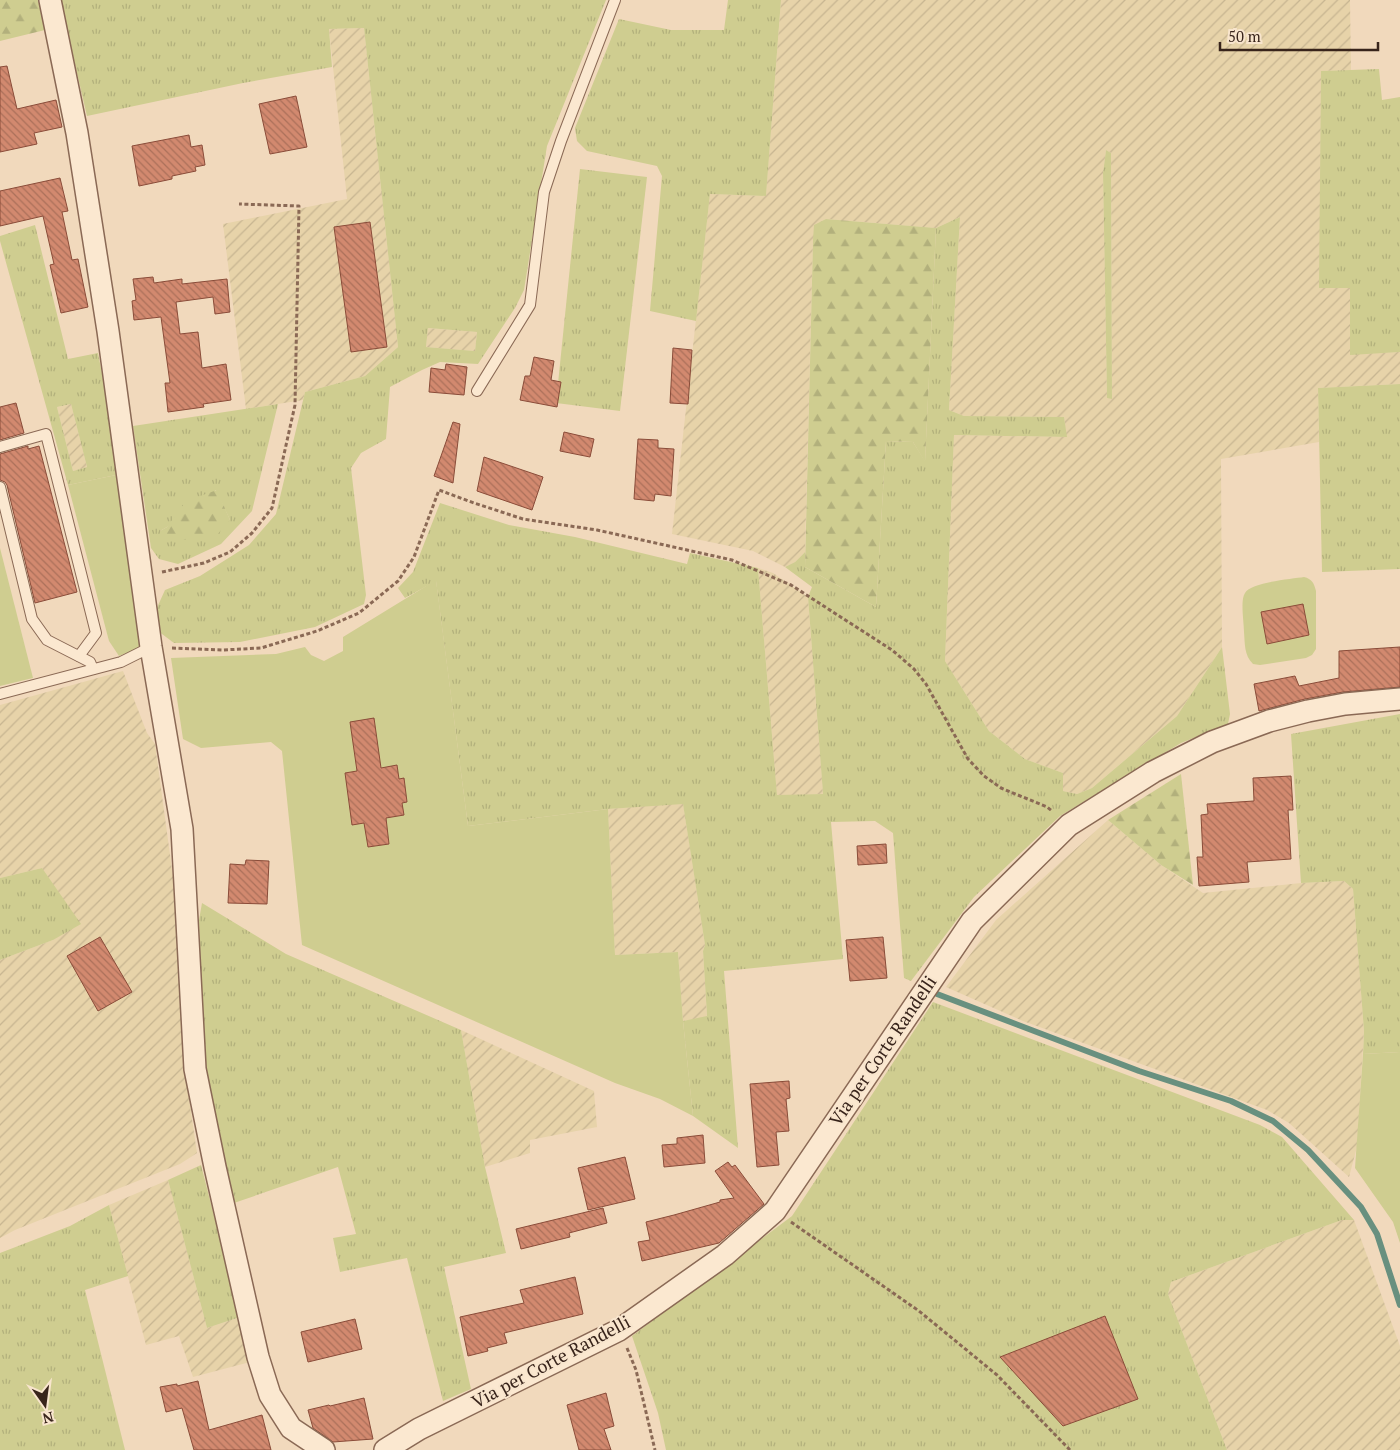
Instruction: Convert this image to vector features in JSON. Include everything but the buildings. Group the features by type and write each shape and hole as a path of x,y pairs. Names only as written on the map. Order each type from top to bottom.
{"street":[{"path":"50,0 77,132 108,331 151,647 182,830 194,1069 258,1357 270,1395 290,1428 324,1450"},
{"name":"Via per Corte Randelli","path":"385,1450 420,1429 619,1330 725,1255 775,1211 972,921 1069,825 1153,772 1212,742 1269,721 1308,711 1345,704 1400,699"}],"lane":[{"path":"476,391 530,306 544,192 561,141 615,0"},
{"path":"0,447 46,434 96,633 78,656"},
{"path":"0,487 32,619 47,640 90,662 93,670"},
{"path":"0,694 121,662 151,647"}],"path":[{"path":"142,576 204,563 230,552 252,533 272,508 295,405 298,206 239,204"},
{"path":"151,647 223,650 261,648 331,626 359,613 398,580 414,556 439,490 523,519 597,530 732,560 791,585 892,650 914,669 926,684 968,759 984,776 1001,788 1047,807 1069,825"},
{"path":"775,1211 919,1311 997,1375 1070,1450"},
{"path":"619,1330 636,1370 655,1450"}],"shaded area":[{"path":"781,0 1350,0 1351,70 1321,71 1320,288 1350,287 1350,354 1400,352 1400,384 1318,388 1319,442 1221,459 1222,647 1177,716 1092,788 1077,794 1063,791 1063,773 1025,759 989,731 945,661 954,435 1066,437 1064,417 964,416 949,410 960,217 936,228 826,219 813,240 805,552 795,562 785,567 753,551 672,534 710,194 766,196","holes":["1106,150 1111,153 1112,398 1107,398 1103,173"]},
{"path":"364,28 398,347 365,376 305,392 303,400 246,409 223,224 347,199 329,29"},
{"path":"428,328 477,332 475,351 426,347"},
{"path":"71,404 87,467 73,471 57,407"},
{"path":"758,568 773,573 808,597 823,794 777,796"},
{"path":"123,671 147,733 155,744 174,884 184,1064 197,1153 180,1164 15,1230 0,1238 0,960 53,940 42,868 0,878 0,705"},
{"path":"683,803 705,945 703,951 707,1017 683,1021 678,952 615,955 608,809"},
{"path":"1108,820 1161,865 1203,893 1301,883 1344,881 1353,889 1364,1031 1357,1147 1349,1177 1289,1123 1267,1110 1023,1021 946,987 996,920"},
{"path":"461,1030 594,1091 597,1127 530,1140 530,1153 485,1167"},
{"path":"168,1180 207,1328 240,1317 254,1361 193,1377 179,1336 146,1345 109,1205"},
{"path":"1342,1220 1354,1220 1400,1346 1400,1450 1227,1450 1168,1294 1171,1282"}],"green space":[{"path":"0,0 38,0 45,30 0,41"},
{"path":"60,0 606,0 547,146 524,290 515,308 478,364 440,362 390,387 386,439 361,453 351,468 366,595 364,604 315,627 240,642 174,643 158,631 155,612 165,590 200,576 249,545 276,514 305,392 365,376 398,347 364,28 329,29 332,67 243,83 87,116","holes":["428,328 477,332 475,351 426,347"]},
{"path":"728,0 781,0 766,196 710,194 696,321 650,311 662,176 657,166 587,151 577,141 575,128 619,19 671,30 724,30"},
{"path":"1379,69 1382,100 1400,97 1400,352 1350,355 1350,288 1319,288 1321,71"},
{"path":"1106,150 1111,153 1112,399 1107,398 1103,173"},
{"path":"580,169 647,177 620,411 556,403"},
{"path":"960,217 949,410 964,416 1064,417 1067,437 954,435 945,661 989,731 1025,759 1063,773 1063,791 1077,794 1092,788 1177,716 1222,647 1230,714 1228,724 1181,743 1060,816 974,897 911,981 904,978 893,833 875,821 831,822 843,959 724,971 738,1148 693,1116 683,1021 707,1016 703,951 705,945 683,804 608,809 468,826 436,581 405,598 398,588 413,572 440,503 509,525 575,537 687,564 690,553 758,568 777,795 823,794 808,597 812,587 785,567 795,562 805,552 805,567 876,607 886,441 913,442 925,461 936,228"},
{"path":"826,219 936,228 925,462 913,442 886,441 876,607 805,567 813,240 814,225"},
{"path":"35,225 68,359 98,353 121,474 68,485 0,236","holes":["71,404 87,467 73,471 57,407"]},
{"path":"1400,384 1400,569 1322,572 1318,388"},
{"path":"278,404 252,511 221,544 178,564 159,559 151,548 133,426","holes":["216,490 230,520 160,531"]},
{"path":"121,474 145,639 137,649 119,656 109,641 68,485"},
{"path":"217,490 230,520 216,536 166,542 160,531 167,527 186,501"},
{"path":"0,548 33,678 0,686"},
{"path":"1304,577 1312,582 1316,591 1316,649 1312,655 1306,658 1260,665 1253,664 1246,653 1245,645 1242,606 1245,593 1255,586"},
{"path":"436,580 468,826 608,809 615,955 678,952 693,1116 660,1099 615,1083 302,945 282,751 271,742 201,748 183,739 171,658 276,654 305,647 311,655 324,661 343,651 343,637"},
{"path":"1400,714 1400,1052 1363,1054 1364,1031 1353,889 1344,881 1301,883 1291,734"},
{"path":"1181,774 1193,885 1161,865 1108,820"},
{"path":"42,868 81,924 53,940 0,960 0,878"},
{"path":"202,903 286,954 461,1030 485,1167 506,1253 444,1267 471,1389 443,1401 407,1258 340,1272 333,1238 356,1234 338,1167 234,1203 203,1062 199,920"},
{"path":"933,1002 1260,1125 1282,1137 1354,1220 1342,1220 1171,1282 1168,1294 1227,1450 666,1450 658,1413 632,1336 792,1216"},
{"path":"1400,1052 1400,1243 1393,1222 1355,1168 1363,1054"},
{"path":"201,1165 240,1317 207,1328 168,1180"},
{"path":"109,1205 128,1276 85,1290 125,1450 0,1450 0,1253 70,1226"}],"waterway":[{"path":"937,994 1139,1071 1231,1101 1273,1121 1308,1150 1361,1207 1377,1234 1400,1305"}]}
